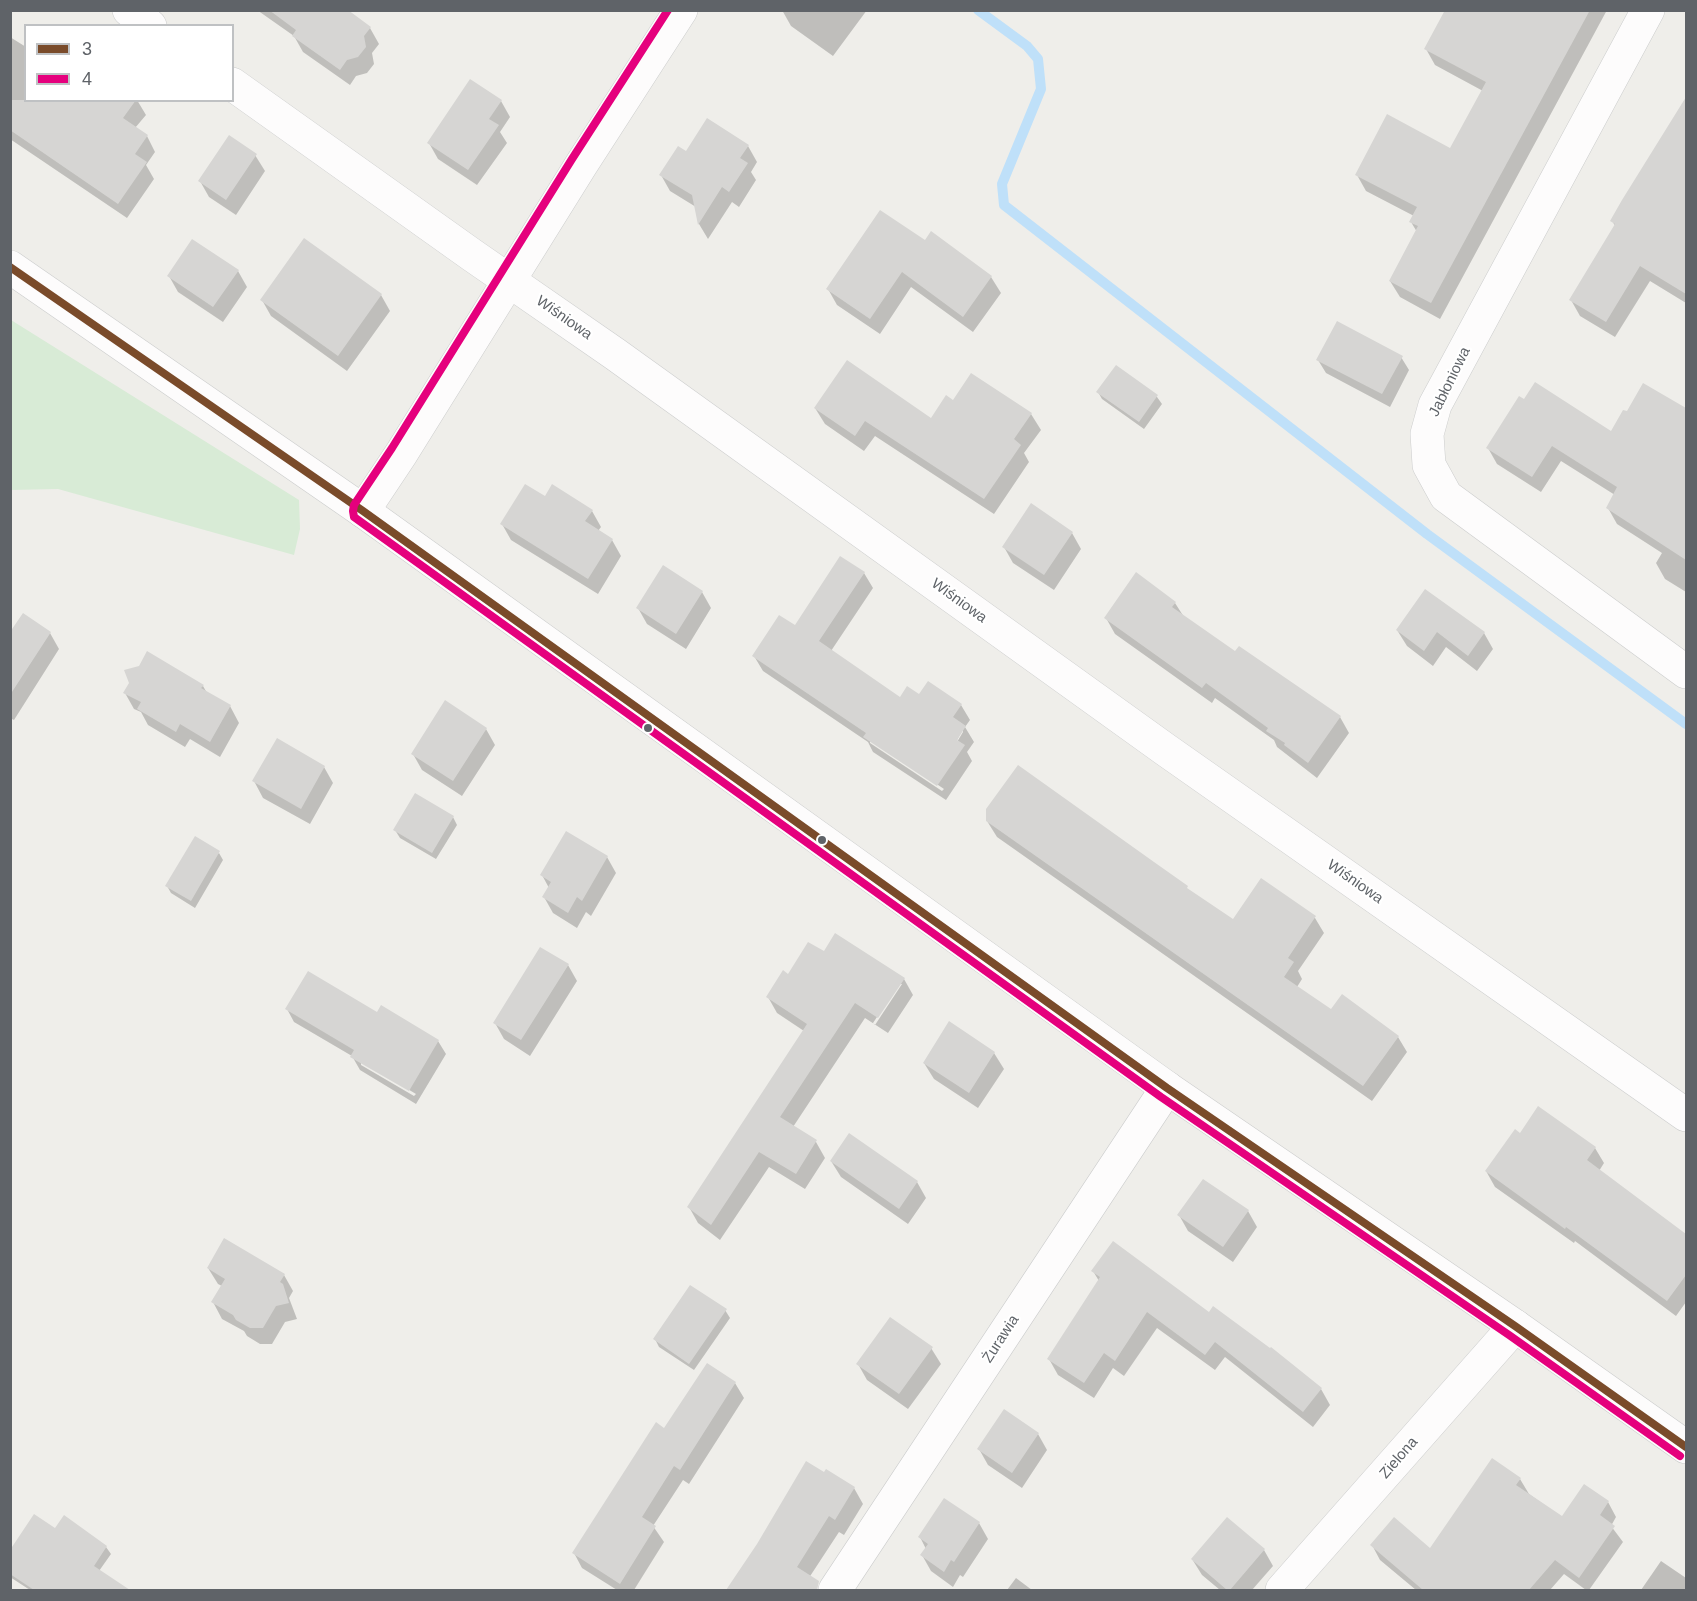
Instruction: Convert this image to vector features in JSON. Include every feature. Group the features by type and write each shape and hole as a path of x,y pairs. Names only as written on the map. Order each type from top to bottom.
{"street":[{"path":"129,10 147,24"},
{"path":"363,512 681,10"},
{"name":"Jabłoniowa","path":"1648,10 1435,405 1427,434 1429,465 1446,496 1686,672"},
{"name":"Wiśniowa","path":"234,85 615,354 1166,750 1686,1115"},
{"path":"10,267 363,512 1167,1088 1515,1326 1686,1447"},
{"name":"Żurawia","path":"835,1590 1167,1088"},
{"name":"Zielona","path":"1282,1590 1515,1326"}],"green space":[{"path":"11,320 299,500 300,529 294,555 58,489 11,490"}],"building":[{"path":"269,10 348,10 371,27 364,36 366,47 358,57 347,60 340,70 292,36 296,30"},
{"path":"1445,10 1590,10 1431,303 1389,281 1418,226 1409,222 1417,207 1355,175 1387,114 1450,148 1486,82 1424,49"},
{"path":"470,79 502,100 489,119 499,125 468,170 427,143"},
{"path":"1686,97 1686,294 1640,266 1606,322 1569,300 1615,224 1610,221 1622,200"},
{"path":"10,100 135,102 123,118 148,135 135,154 147,162 118,204 10,130"},
{"path":"707,118 749,145 740,158 748,163 729,192 722,187 698,225 692,195 659,175 678,146 686,151"},
{"path":"229,135 257,154 226,200 198,181"},
{"path":"880,210 925,240 931,231 992,276 963,317 902,272 870,319 826,289"},
{"path":"304,238 382,294 338,356 260,300"},
{"path":"192,239 239,270 213,307 167,276"},
{"path":"1337,321 1403,356 1382,394 1316,360"},
{"path":"847,360 931,418 946,395 953,400 971,373 1032,413 1014,439 1021,445 984,499 865,421 855,436 814,408"},
{"path":"1116,365 1158,395 1139,422 1096,392"},
{"path":"1535,382 1611,431 1623,410 1627,411 1643,383 1686,408 1686,560 1606,508 1617,487 1552,446 1532,477 1486,448 1519,396 1524,399"},
{"path":"525,484 545,496 552,484 593,510 585,521 613,539 588,579 500,524"},
{"path":"1031,503 1073,532 1044,575 1002,547"},
{"path":"840,556 865,572 819,641 900,697 907,686 919,694 928,681 962,704 953,717 966,726 957,740 965,745 937,786 863,737 866,733 752,656 779,615 795,625"},
{"path":"663,565 703,591 676,634 636,608"},
{"path":"1136,572 1176,602 1172,607 1235,651 1239,646 1341,716 1308,763 1284,745 1285,743 1266,731 1268,728 1206,683 1202,688 1104,618"},
{"path":"1425,589 1485,632 1468,656 1437,632 1424,651 1396,630"},
{"path":"23,613 51,632 10,695 10,632"},
{"path":"147,651 204,685 201,688 231,705 210,742 180,724 176,732 137,709 141,702 123,693 129,683 124,670 139,666"},
{"path":"445,700 487,728 453,781 411,754"},
{"path":"277,738 325,766 301,809 252,781"},
{"path":"1018,765 1233,919 1261,878 1316,916 1288,958 1294,962 1284,977 1331,1009 1342,994 1399,1036 1363,1086 986,821 986,809"},
{"path":"415,793 454,816 432,853 393,830"},
{"path":"566,831 608,856 582,901 577,897 568,913 542,897 551,882 540,875"},
{"path":"195,836 220,851 191,901 165,886"},
{"path":"835,933 905,978 878,1018 855,1003 780,1117 817,1140 796,1174 759,1152 711,1225 687,1207 807,1024 766,997 783,970 788,974 808,942 824,951"},
{"path":"540,947 569,964 521,1040 493,1023"},
{"path":"308,971 377,1012 381,1005 439,1040 409,1091 350,1057 354,1050 285,1009"},
{"path":"949,1021 995,1052 969,1093 923,1063"},
{"path":"1538,1106 1596,1147 1587,1160 1686,1234 1686,1275 1667,1301 1485,1171 1515,1129 1520,1133"},
{"path":"849,1133 918,1181 899,1209 830,1161"},
{"path":"1203,1179 1249,1210 1223,1247 1177,1215"},
{"path":"224,1238 285,1274 280,1282 283,1284 289,1303 276,1306 263,1328 250,1328 211,1302 225,1279 207,1268"},
{"path":"1113,1241 1209,1312 1213,1306 1271,1347 1322,1388 1303,1412 1215,1342 1205,1355 1147,1312 1115,1361 1104,1353 1084,1383 1047,1359 1100,1277 1091,1271"},
{"path":"690,1285 727,1309 689,1364 653,1339"},
{"path":"890,1317 933,1347 899,1394 856,1364"},
{"path":"707,1363 736,1382 680,1470 674,1466 642,1517 656,1526 620,1584 572,1553 656,1422 664,1428"},
{"path":"1004,1409 1039,1433 1012,1473 977,1449"},
{"path":"1492,1458 1521,1478 1516,1485 1562,1516 1584,1484 1609,1501 1600,1515 1615,1526 1579,1578 1555,1560 1529,1590 1423,1590 1370,1545 1394,1517 1430,1548"},
{"path":"806,1461 824,1472 826,1469 855,1487 835,1520 829,1516 797,1567 819,1581 817,1590 726,1590 757,1544"},
{"path":"944,1498 980,1522 954,1562 951,1560 944,1572 920,1555 928,1544 918,1537"},
{"path":"34,1514 55,1528 64,1515 107,1546 94,1566 130,1590 34,1590 10,1574 10,1550"},
{"path":"1227,1517 1265,1549 1230,1590 1227,1590 1191,1559"}],"waterway":[{"path":"978,10 1027,46 1038,59 1041,89 1002,184 1004,205 1427,534 1686,724"}],"transit line":[{"name":"4","path":"668,10 354,505 354,517 1161,1097 1509,1335 1680,1456"},
{"name":"3","path":"10,267 363,511 1167,1088 1515,1326 1686,1447"}]}
